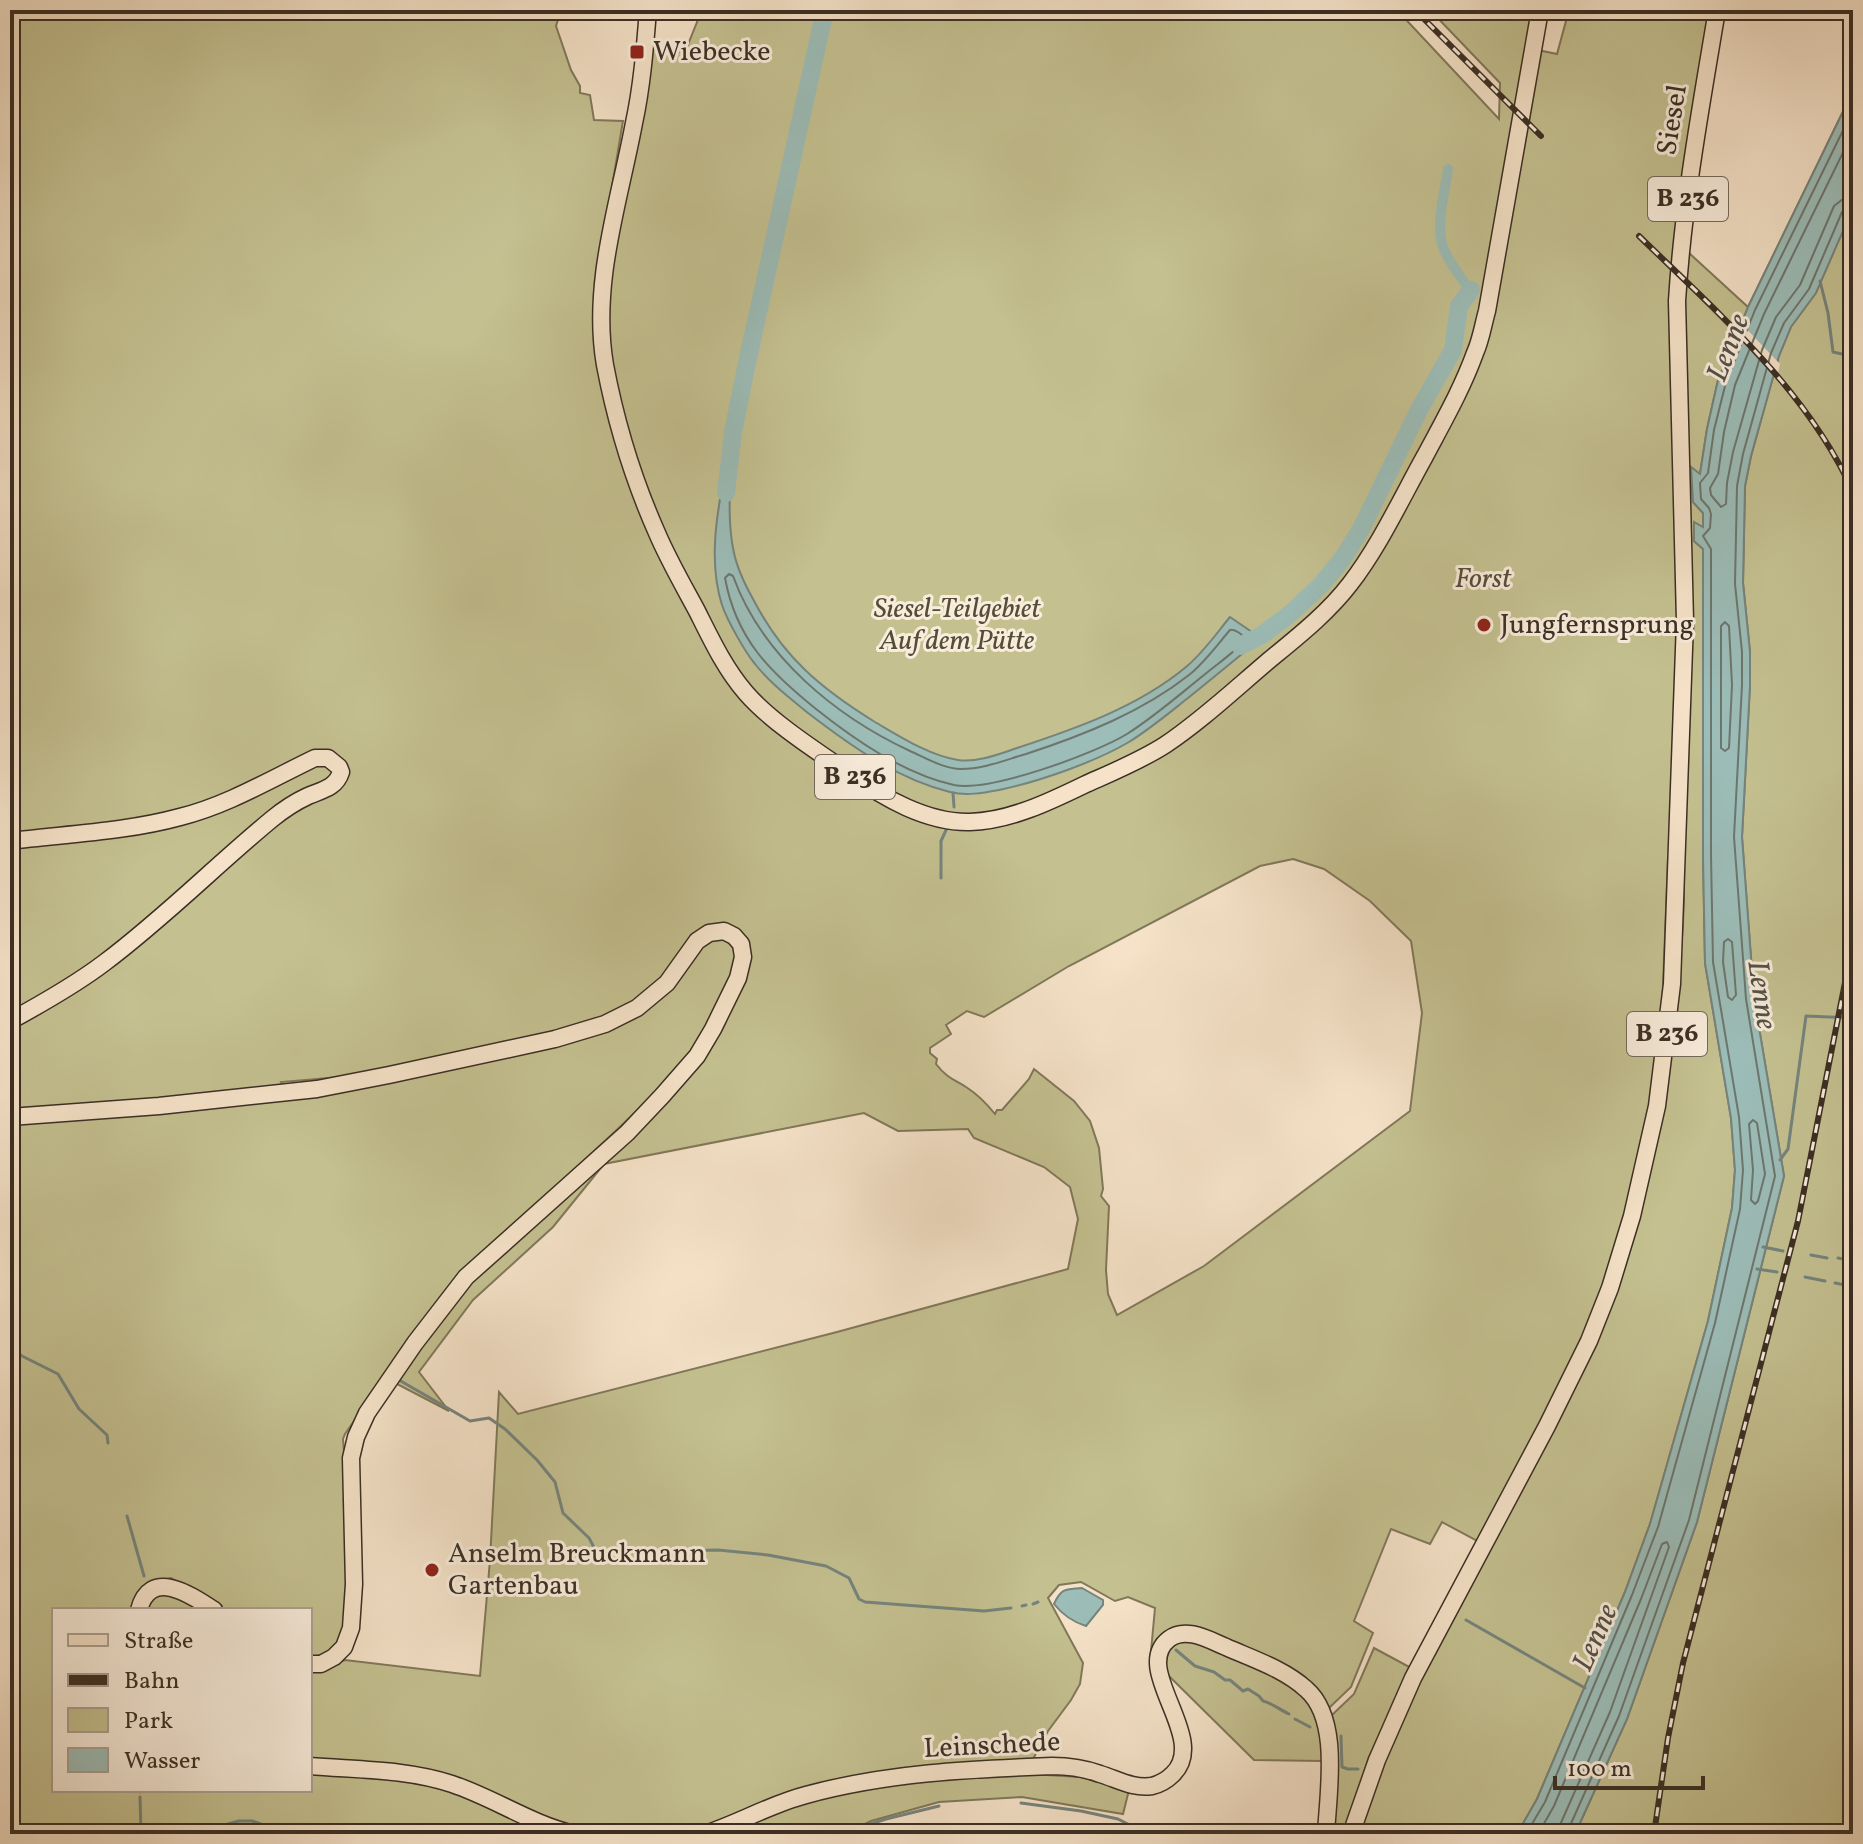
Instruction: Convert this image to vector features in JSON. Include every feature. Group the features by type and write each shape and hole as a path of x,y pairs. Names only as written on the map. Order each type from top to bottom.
{"main road":[{"name":"B 236","path":"648,10 635,118 611,230 600,322 605,362 622,437 657,534 713,643 750,699 836,765 895,801 936,817 973,822 1041,805 1162,747 1324,613 1372,554 1450,409 1477,349 1487,311 1540,10"},
{"name":"Siesel","path":"1351,1834 1377,1760 1413,1678 1589,1341 1610,1288 1632,1216 1657,1106 1672,984 1685,621 1678,285 1690,181 1717,10"},
{"path":"10,841 98,832 179,818 204,810 315,758 334,761 341,772 334,784 286,809 255,833 103,964 10,1021"},
{"path":"10,1117 159,1106 317,1089 555,1039 605,1024 637,1008 667,983 704,935 720,931 734,936 741,944 743,957 738,978 697,1056 627,1133 466,1277 374,1401 360,1425 351,1458 354,1584 349,1639 329,1660 312,1664"},
{"path":"140,1608 142,1600 158,1587 175,1588 211,1608"},
{"name":"Leinschede","path":"705,1834 804,1795 904,1777 1055,1766 1089,1770 1138,1786 1160,1784 1177,1770 1183,1753 1180,1733 1158,1667 1159,1657 1168,1640 1186,1633 1215,1642 1279,1671 1314,1697 1323,1715 1329,1751 1326,1834"},
{"path":"312,1766 414,1774 477,1794 529,1819 574,1834"}],"green space":[{"path":"10,10 561,10 556,26 580,93 590,95 594,120 623,121 599,264 596,320 608,402 624,463 654,536 660,531 621,414 608,353 605,319 614,244 653,49 685,52 699,17 654,10 1397,10 1499,119 1500,83 1430,10 1540,10 1533,49 1557,54 1569,10 1714,10 1680,250 1689,253 1748,307 1853,91 1853,1816 1837,1831 1838,1834 1575,1834 1627,1719 1697,1522 1784,1176 1754,998 1742,837 1750,685 1743,583 1745,486 1778,359 1742,321 1718,380 1700,474 1691,468 1693,502 1703,513 1703,528 1694,523 1694,541 1703,549 1705,963 1731,1118 1735,1170 1732,1208 1708,1321 1650,1524 1625,1592 1537,1799 1517,1834 1358,1834 1364,1811 1417,1682 1593,1344 1623,1265 1644,1188 1667,1072 1682,936 1683,856 1668,858 1661,1037 1651,1103 1606,1286 1584,1338 1479,1542 1442,1522 1430,1544 1391,1529 1354,1621 1373,1633 1351,1687 1328,1709 1305,1677 1261,1654 1207,1635 1177,1631 1157,1639 1151,1651 1155,1608 1128,1597 1115,1601 1081,1582 1059,1585 1048,1598 1083,1663 1080,1684 1032,1761 874,1774 823,1784 781,1797 809,1796 881,1780 1029,1774 1081,1777 1129,1790 1123,1814 1022,1797 939,1802 871,1821 844,1834 10,1834","holes":["250,831 256,840 132,949 102,972 96,961","1293,859 1324,869 1370,901 1411,941 1422,1013 1410,1111 1204,1266 1117,1315 1108,1294 1106,1270 1109,1206 1101,1196 1099,1148 1090,1121 1074,1101 1034,1069 1029,1079 995,1114 974,1093 943,1072 930,1048 951,1034 946,1025 967,1011 984,1017 1069,966 1260,866","714,925 735,930 745,939 744,979 734,1003 702,1058 604,1164 864,1113 898,1131 968,1129 974,1138 1044,1167 1070,1187 1078,1219 1068,1269 518,1414 499,1392 480,1676 345,1660 318,1671 312,1670 312,1792 52,1792 52,1608 132,1608 145,1587 171,1578 221,1608 312,1608 312,1657 338,1645 347,1624 351,1573 345,1434 410,1341 464,1276 463,1271 622,1125 688,1057 722,1000 734,968 735,953 731,945 723,940 706,942 684,972 652,1005 628,1021 585,1038 433,1073 280,1100 286,1093 281,1082 385,1073 599,1021 650,993 686,945"]},
{"path":"604,1164 553,1227 473,1300 419,1372 449,1411 393,1382 469,1283"},
{"path":"163,1591 201,1608 145,1608"},
{"path":"1182,1641 1213,1645 1303,1694 1317,1716 1322,1761 1254,1760 1169,1676 1160,1663 1162,1650"},
{"path":"1374,1648 1413,1669 1369,1757 1344,1834 1331,1834 1331,1716 1354,1694"}],"water":[{"path":"1853,91 1853,208 1816,293 1791,327 1779,356 1745,486 1743,583 1750,685 1742,837 1754,998 1784,1176 1697,1522 1627,1719 1575,1834 1517,1834 1537,1799 1625,1592 1650,1524 1708,1321 1732,1208 1735,1170 1731,1118 1705,963 1703,549 1694,541 1694,522 1703,527 1703,513 1693,502 1691,467 1700,474 1718,380 1748,307"},
{"path":"726,467 730,469 730,528 736,561 750,593 777,638 805,670 837,697 904,739 947,758 973,760 995,755 1083,725 1127,705 1186,667 1230,617 1263,637 1152,726 1100,757 1048,777 993,791 962,794 930,786 875,760 824,725 774,684 746,652 722,605 715,571 717,519"},
{"path":"1082,1588 1103,1600 1103,1605 1086,1626 1068,1617 1054,1604 1065,1590"}],"pier":[{"path":"1738,320 1780,364 1777,377 1733,332"}],"waterway":[{"path":"726,493 733,432 748,358 825,10"},
{"path":"1448,169 1440,235 1451,263 1472,293"},
{"path":"1820,281 1833,352 1853,353"},
{"path":"1240,646 1262,635 1290,614 1321,585 1343,558 1453,350 1459,306 1471,290"},
{"path":"953,793 954,807"},
{"path":"941,878 941,841 947,828"},
{"path":"1780,1160 1788,1149 1806,1016 1853,1018"},
{"path":"1763,1247 1783,1251"},
{"path":"1811,1255 1827,1258"},
{"path":"1838,1258 1853,1261"},
{"path":"1757,1269 1777,1272"},
{"path":"1805,1277 1825,1281"},
{"path":"1835,1283 1850,1286"},
{"path":"10,1345 22,1356 58,1374 79,1409 107,1435 108,1443"},
{"path":"399,1380 470,1421 489,1418 505,1429 555,1482 563,1513 589,1538 597,1553 718,1550 768,1555 826,1566 849,1578 859,1599 865,1602 984,1611 1011,1608"},
{"path":"127,1516 144,1576"},
{"path":"1033,1604 1038,1602"},
{"path":"1022,1606 1026,1605"},
{"name":"Lenne","path":"1466,1620 1585,1688"},
{"path":"1176,1650 1195,1666 1230,1680 1243,1691 1248,1689 1263,1701 1289,1714"},
{"path":"1295,1719 1310,1727"},
{"path":"1341,1736 1342,1767 1358,1769"},
{"path":"140,1797 141,1834"},
{"path":"1021,1803 1118,1819 1147,1834"},
{"path":"839,1834 939,1806"},
{"path":"191,1834 239,1821 252,1821 286,1833 303,1834"},
{"path":"306,1834 378,1829 394,1834"}],"railway":[{"path":"1415,10 1541,136"},
{"path":"1639,236 1729,324 1786,387 1812,420 1853,492"},
{"path":"1654,1834 1683,1663 1798,1221 1853,942"}],"place":[{"name":"Wiebecke","path":"637,52"},
{"name":"Jungfernsprung","path":"1484,625"},
{"name":"Anselm Breuckmann Gartenbau","path":"432,1570"}],"park label":[{"name":"Forst","path":"1483,579"},
{"name":"Siesel-Teilgebiet Auf dem Pütte","path":"957,625"}]}
